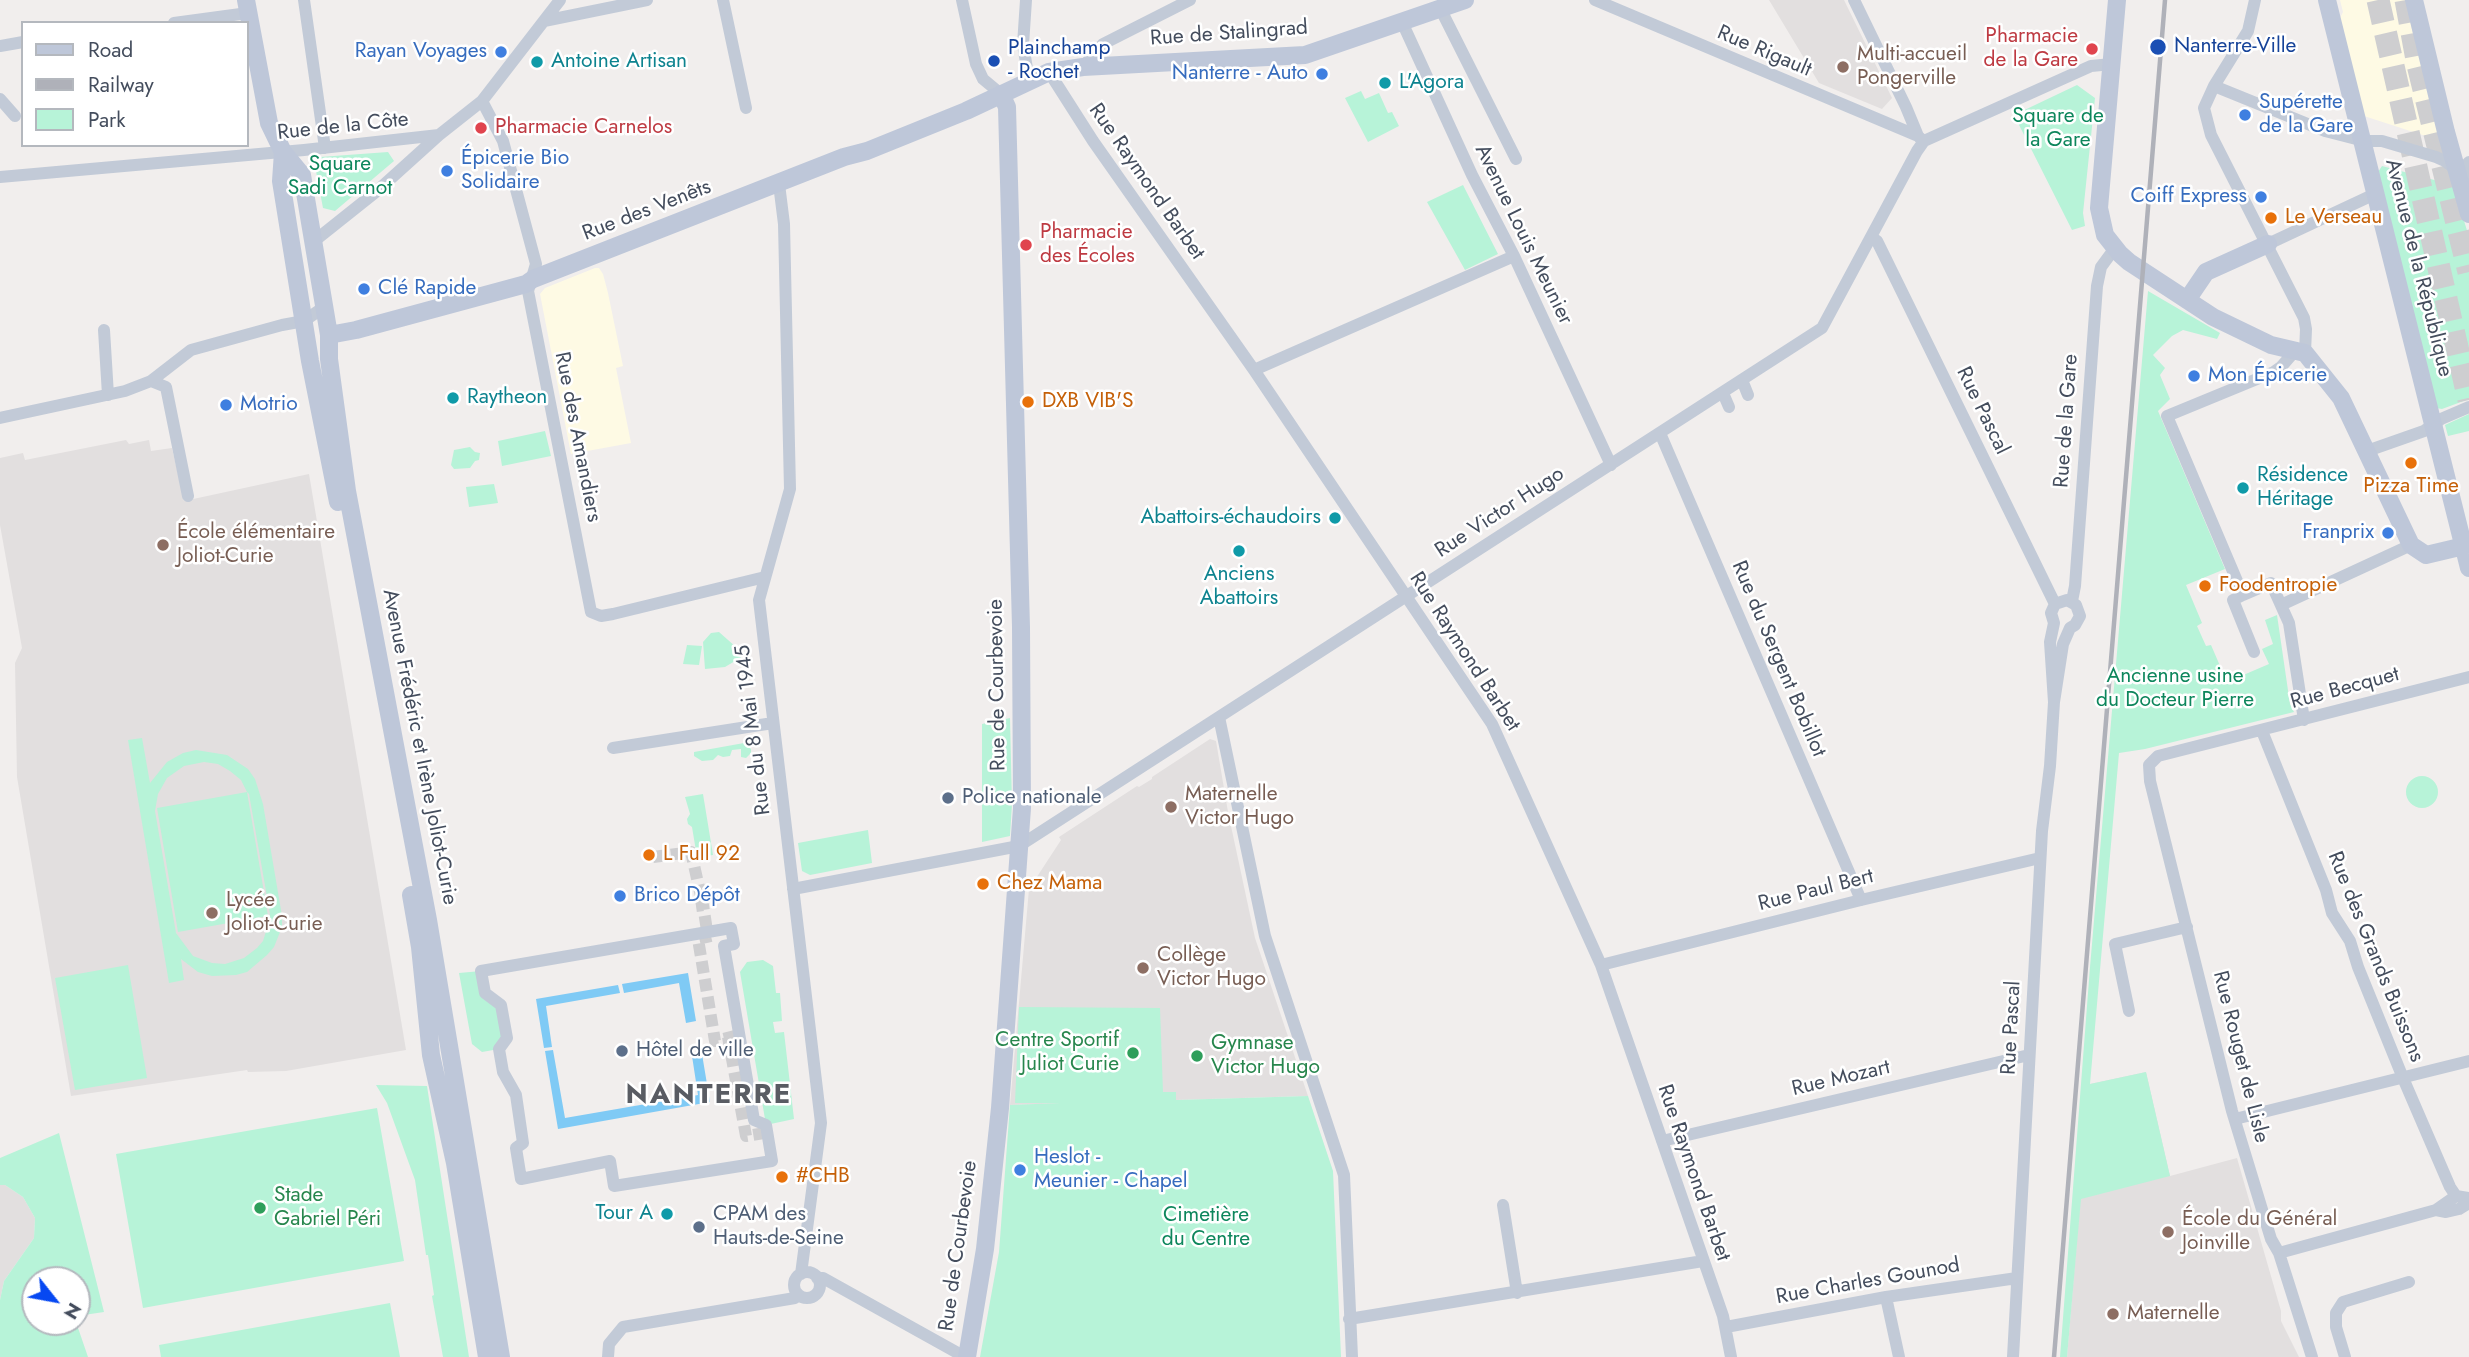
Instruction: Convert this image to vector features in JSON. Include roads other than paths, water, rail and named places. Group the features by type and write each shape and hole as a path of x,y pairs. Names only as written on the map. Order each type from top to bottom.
{"street":[{"path":"304,0 325,148"},
{"path":"313,242 482,101 560,0"},
{"path":"544,21 647,0"},
{"path":"723,0 746,108"},
{"path":"962,0 976,64 984,79 1001,94"},
{"path":"1026,0 1023,45 1028,80"},
{"path":"1083,66 1103,44 1190,0"},
{"name":"Rue Rigault","path":"1595,0 1921,139"},
{"path":"1854,0 1921,139 2091,66 2112,64"},
{"path":"2117,0 2099,208 2105,235 2129,262 2239,332 2271,345 2300,352 2341,398 2411,545 2426,555 2464,546"},
{"path":"2243,595 2167,416 2274,372 2300,352 2306,329 2304,318 2268,244 2211,135 2204,108 2214,86 2248,31 2255,0"},
{"name":"Avenue de la République","path":"2327,0 2469,568"},
{"path":"2414,0 2446,132 2466,170 2469,214"},
{"path":"1453,3 1516,159"},
{"name":"Rue de Stalingrad","path":"1049,72 1083,66 1305,55 1453,3"},
{"path":"183,21 247,6"},
{"name":"Avenue Frédéric et Irène Joliot-Curie","path":"247,6 269,123 283,152 302,176 329,335 329,359 347,491 428,919 501,1357"},
{"name":"Avenue Louis Meunier","path":"1402,22 1611,465"},
{"path":"0,46 21,42"},
{"name":"Rue des Venêts","path":"329,335 515,287 844,157 901,138 1049,72"},
{"name":"Rue Raymond Barbet","path":"1049,72 1093,141 1254,370 1492,724 1601,965 1726,1326 1731,1357"},
{"path":"2214,86 2325,131 2364,141 2382,141 2436,157 2466,170"},
{"name":"Rue de Courbevoie","path":"966,1357 985,1249 996,1144 1022,808 1019,559 1007,107 1001,94"},
{"path":"0,99 15,116"},
{"name":"Rue des Amandiers","path":"482,101 503,141 536,264 528,290 592,612 601,616 612,614 765,577"},
{"name":"Rue de la Côte","path":"0,177 439,135"},
{"name":"Rue Victor Hugo","path":"1019,846 1822,328 1921,139"},
{"name":"Avenue Frédéric et Irène Joliot-Curie","path":"283,152 281,181 310,361 399,821 420,947 431,1055 455,1163 487,1357"},
{"name":"Rue du 8 Mai 1945","path":"779,184 784,225 790,489 759,600 821,1123 801,1273"},
{"path":"2187,300 2206,272 2377,193"},
{"name":"Rue Pascal","path":"1871,237 1877,241 2055,604 2051,613 2054,623 2050,642 2053,702"},
{"name":"Rue de la Gare","path":"2072,601 2097,286 2101,267 2115,248"},
{"path":"1254,370 1514,256"},
{"path":"0,418 108,395 151,381 191,350 304,321 324,307"},
{"path":"304,321 329,335"},
{"path":"104,330 108,395"},
{"path":"1742,380 1748,395"},
{"path":"151,381 166,387 188,496"},
{"path":"1723,393 1730,407"},
{"path":"2367,452 2424,431 2469,407"},
{"name":"Rue du Sergent Bobillot","path":"1660,433 1861,900"},
{"path":"2281,605 2411,545"},
{"path":"2254,652 2232,600 2271,583 2289,624 2304,720"},
{"path":"2055,604 2063,600 2072,601"},
{"name":"Rue Pascal","path":"2013,1357 2040,858 2053,702 2063,644 2080,615 2077,605 2072,601"},
{"path":"2054,623 2058,627 2070,628"},
{"name":"Rue Becquet","path":"2150,762 2158,756 2469,677"},
{"path":"1219,717 1265,936 1344,1175 1352,1357"},
{"path":"613,748 773,723"},
{"name":"Rue des Grands Buissons","path":"2262,731 2326,890 2332,913 2350,941 2403,1078 2450,1187 2465,1199"},
{"name":"Rue Rouget de Lisle","path":"2150,762 2149,775 2235,1119 2271,1239 2279,1253 2312,1357"},
{"path":"793,889 1019,846"},
{"name":"Rue Paul Bert","path":"1601,965 2040,858"},
{"path":"731,928 732,934 734,944 724,946 754,1121 766,1125 772,1161 614,1186 610,1161 521,1179 516,1148 523,1143 516,1095 503,1072 499,1049 507,1038 501,1005 485,993 481,971 731,928"},
{"path":"2129,1011 2115,944 2187,928"},
{"name":"Rue Mozart","path":"1661,1141 2029,1055"},
{"path":"2235,1119 2469,1061"},
{"path":"2279,1253 2465,1199"},
{"path":"1503,1205 1517,1293"},
{"path":"1349,1319 1703,1261"},
{"path":"816,1294 820,1286 817,1278 810,1273 797,1276 794,1286 798,1294 807,1298 816,1294 851,1294"},
{"path":"817,1278 823,1278 966,1357"},
{"name":"Rue Charles Gounod","path":"1726,1326 1886,1297 2017,1278"},
{"path":"2345,1357 2336,1327 2336,1313 2343,1302 2409,1282"},
{"path":"608,1357 609,1344 623,1327 794,1298 798,1294"},
{"path":"1886,1297 1899,1357"}],"water":[{"path":"688,973 696,1021 686,1023 679,983 624,993 622,984"},
{"path":"618,985 620,993 546,1006 552,1047 544,1048 536,999"},
{"path":"553,1050 565,1118 698,1095 692,1056 702,1054 710,1102 558,1129 545,1051"}],"tunnel":[{"path":"2378,0 2469,400"},
{"path":"2406,0 2418,65 2469,272"},
{"path":"653,857 691,852 703,905"},
{"path":"696,906 703,905 708,937"},
{"path":"711,936 698,939 715,1041 739,1035"},
{"path":"728,1037 746,1136 771,1132"}],"railway":[{"path":"2054,1357 2165,0"}],"place":[{"name":"Nanterre-Ville","path":"2158,47"},
{"name":"Pharmacie de la Gare","path":"2092,49"},
{"name":"Rayan Voyages","path":"501,52"},
{"name":"Plainchamp - Rochet","path":"994,61"},
{"name":"Antoine Artisan","path":"537,62"},
{"name":"Multi-accueil Pongerville","path":"1843,67"},
{"name":"Nanterre - Auto","path":"1322,74"},
{"name":"L'Agora","path":"1385,83"},
{"name":"Supérette de la Gare","path":"2245,115"},
{"name":"Pharmacie Carnelos","path":"481,128"},
{"name":"Épicerie Bio Solidaire","path":"447,171"},
{"name":"Coiff Express","path":"2261,197"},
{"name":"Le Verseau","path":"2271,218"},
{"name":"Pharmacie des Écoles","path":"1026,245"},
{"name":"Clé Rapide","path":"364,289"},
{"name":"Mon Épicerie","path":"2194,376"},
{"name":"Raytheon","path":"453,398"},
{"name":"DXB VIB'S","path":"1028,402"},
{"name":"Motrio","path":"226,405"},
{"name":"Pizza Time","path":"2411,463"},
{"name":"Résidence Héritage","path":"2243,488"},
{"name":"Abattoirs-échaudoirs","path":"1335,518"},
{"name":"Franprix","path":"2388,533"},
{"name":"École élémentaire Joliot-Curie","path":"163,545"},
{"name":"Anciens Abattoirs","path":"1239,551"},
{"name":"Foodentropie","path":"2205,586"},
{"name":"Police nationale","path":"948,798"},
{"name":"Maternelle Victor Hugo","path":"1171,807"},
{"name":"L Full 92","path":"649,855"},
{"name":"Chez Mama","path":"983,884"},
{"name":"Brico Dépôt","path":"620,896"},
{"name":"Lycée Joliot-Curie","path":"212,913"},
{"name":"Collège Victor Hugo","path":"1143,968"},
{"name":"Hôtel de ville","path":"622,1051"},
{"name":"Centre Sportif Juliot Curie","path":"1133,1053"},
{"name":"Gymnase Victor Hugo","path":"1197,1056"},
{"name":"Heslot - Meunier - Chapel","path":"1020,1170"},
{"name":"#CHB","path":"782,1177"},
{"name":"Stade Gabriel Péri","path":"260,1208"},
{"name":"Tour A","path":"667,1214"},
{"name":"CPAM des Hauts-de-Seine","path":"699,1227"},
{"name":"École du Général Joinville","path":"2168,1232"},
{"name":"Maternelle","path":"2113,1314"}],"district":[{"name":"NANTERRE","path":"709,1096"}],"park label":[{"name":"Square de la Gare","path":"2058,129"},
{"name":"Square Sadi Carnot","path":"340,177"},
{"name":"Ancienne usine du Docteur Pierre","path":"2175,689"},
{"name":"Cimetière du Centre","path":"1206,1228"}]}
